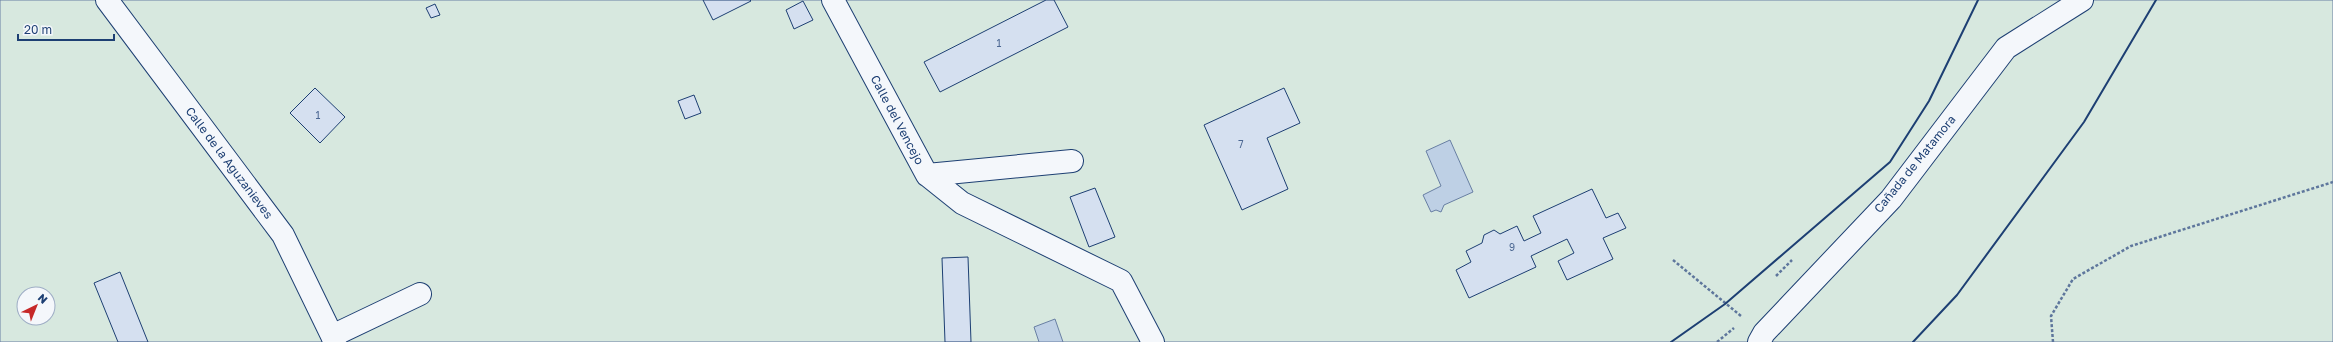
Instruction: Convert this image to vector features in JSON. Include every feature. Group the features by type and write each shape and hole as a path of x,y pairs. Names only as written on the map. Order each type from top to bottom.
{"street":[{"name":"Calle de la Aguzanieves","path":"107,0 283,235 334,339 420,294"},
{"name":"Calle del Vencejo","path":"834,0 927,175 1072,161"},
{"name":"Cañada de Matamora","path":"1762,338 1890,199 2006,48 2082,0"},
{"path":"927,175 962,203 1121,281 1153,342"}],"path":[{"path":"2053,342 2051,316 2073,279 2131,246 2333,182"},
{"path":"1673,260 1762,338"}],"shaded area":[{"path":"0,0 2333,0 2333,342 0,342"}],"water":[{"path":"1450,140 1473,192 1444,205 1441,212 1436,210 1431,212 1423,195 1441,186 1426,151"},
{"path":"1055,319 1063,342 1039,342 1034,327"}],"building":[{"path":"703,0 750,0 751,1 713,20"},
{"path":"1046,0 1054,0 1068,27 940,92 924,62"},
{"path":"803,1 813,20 794,29 786,10"},
{"path":"435,4 440,15 431,18 426,8"},
{"path":"315,88 345,117 320,143 290,113"},
{"path":"1284,88 1300,123 1267,138 1288,189 1242,210 1204,125"},
{"path":"694,95 701,113 685,119 678,101"},
{"path":"1095,188 1115,237 1089,247 1070,197"},
{"path":"1592,189 1606,218 1618,213 1626,228 1603,238 1613,259 1567,280 1558,261 1574,253 1567,239 1531,256 1536,267 1469,298 1456,270 1471,262 1466,251 1482,243 1484,235 1494,230 1500,234 1517,226 1524,241 1541,233 1533,216"},
{"path":"968,257 971,342 945,342 942,258"},
{"path":"120,272 148,342 118,342 94,283"}],"wall":[{"path":"1671,342 1725,304 1890,162 1929,101 1978,0"},
{"path":"1913,342 1957,295 2084,122 2156,0"}]}
